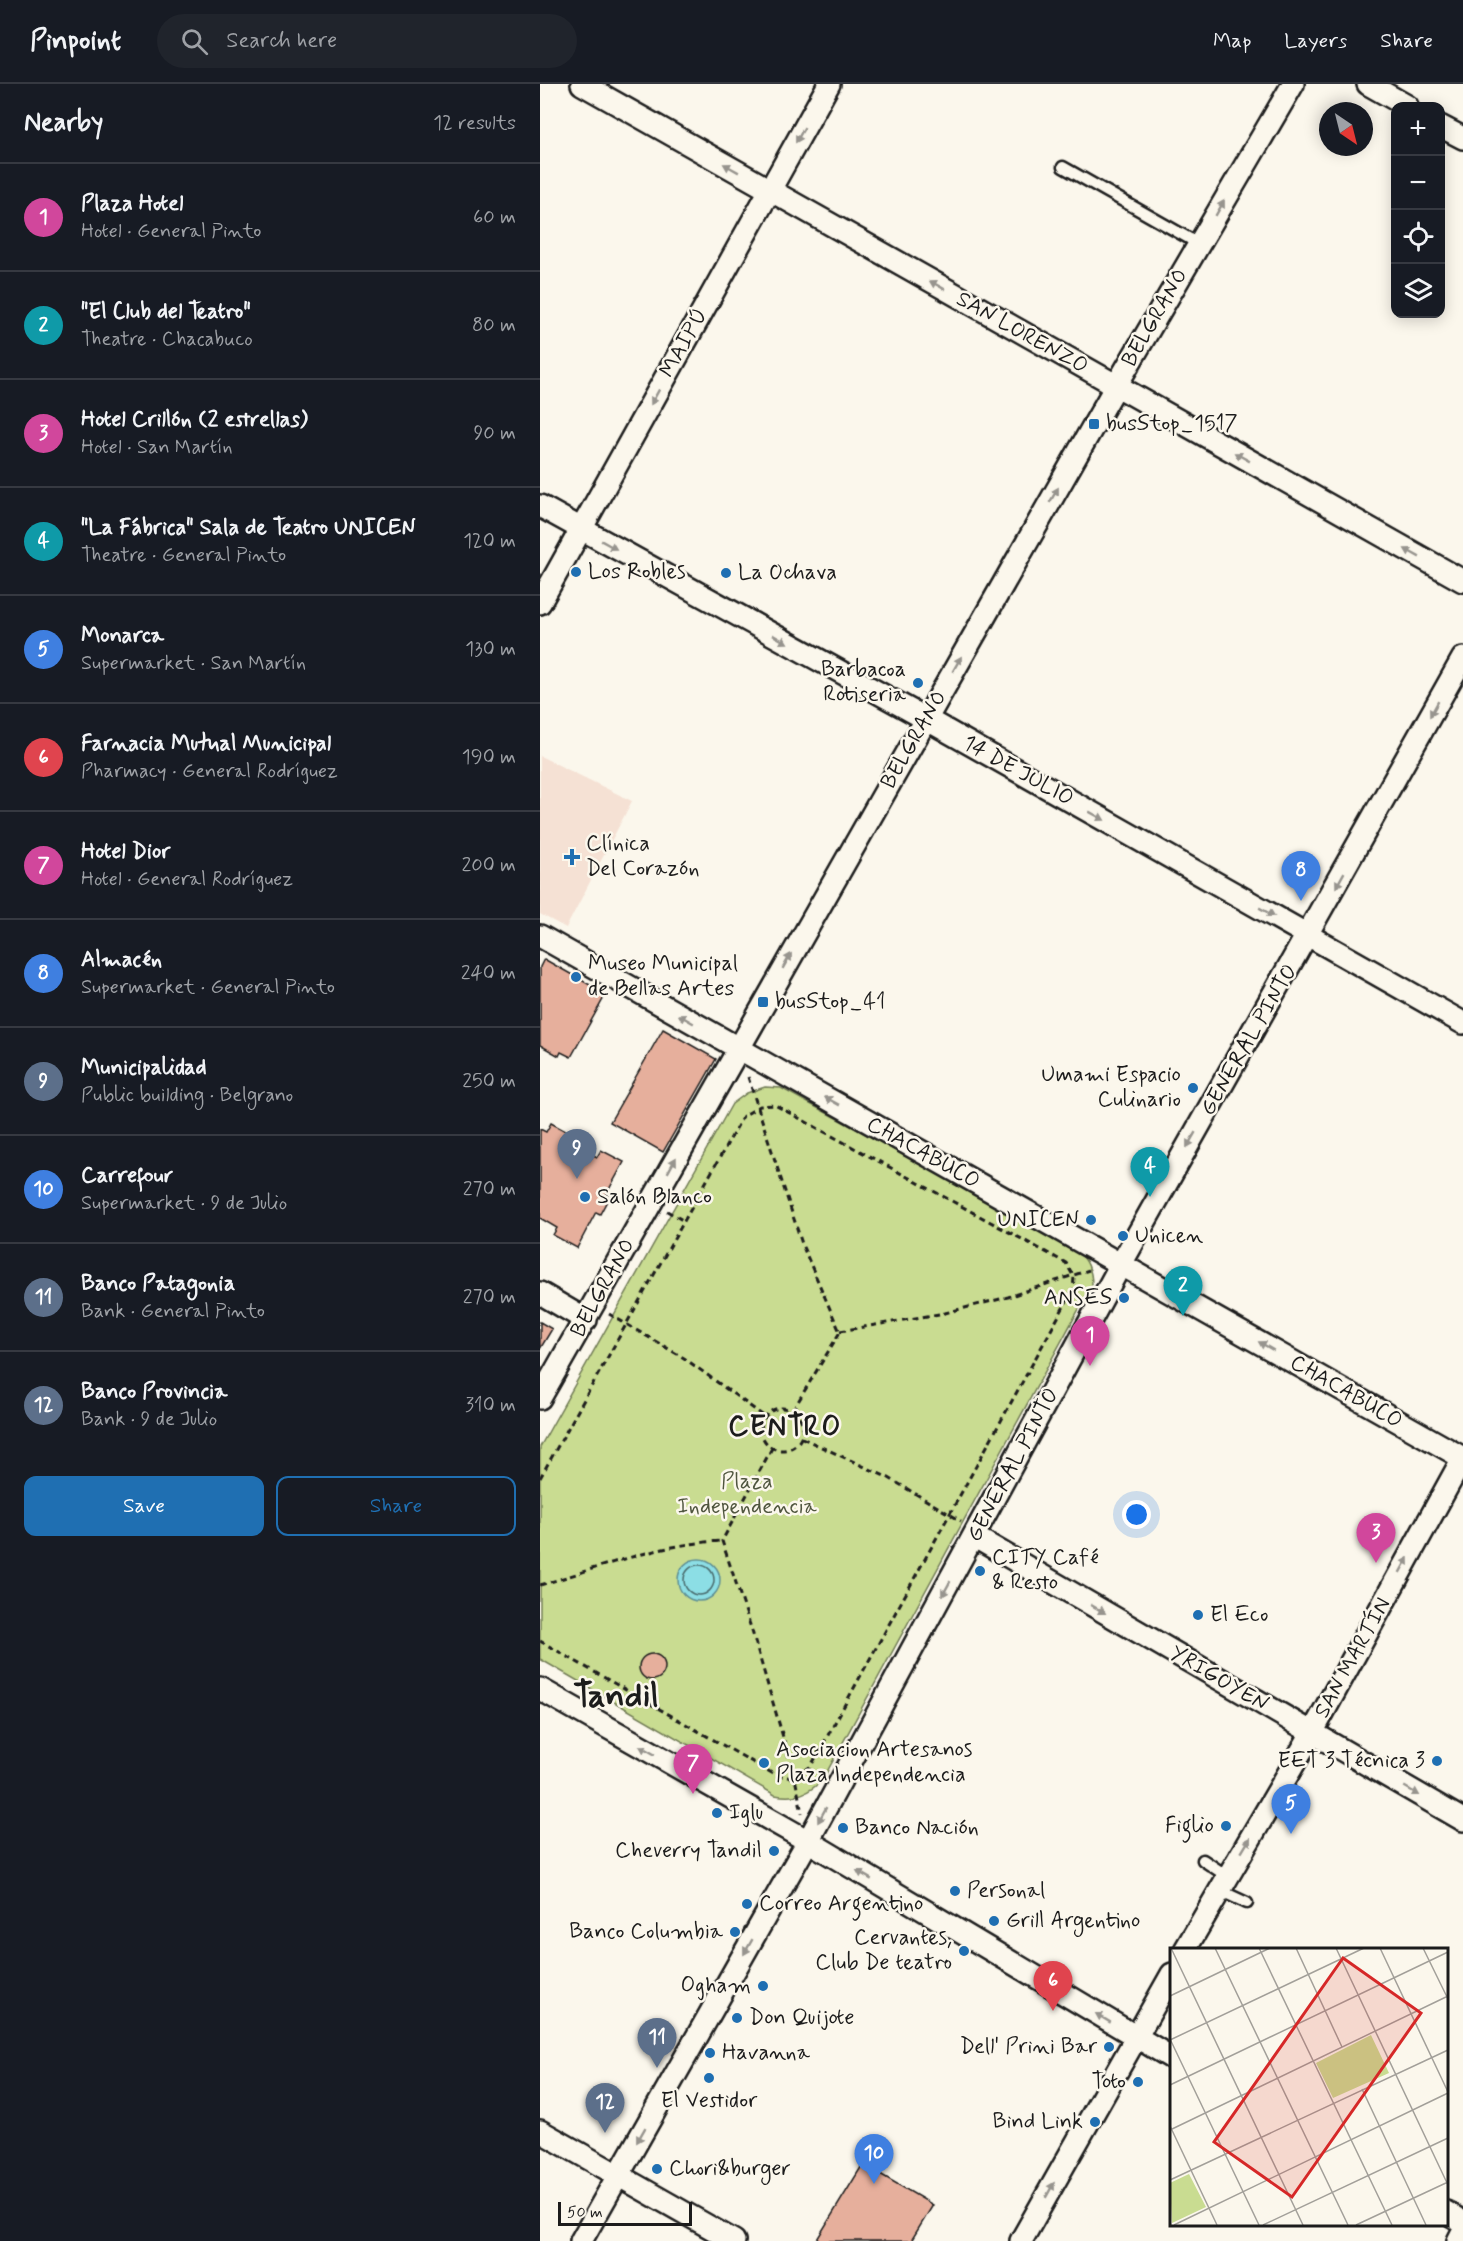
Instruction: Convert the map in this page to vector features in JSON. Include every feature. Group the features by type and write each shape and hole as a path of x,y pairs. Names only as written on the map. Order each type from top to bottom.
{"street":[{"name":"SAN LORENZO","path":"582,84 1463,581"},
{"name":"MAIPÚ","path":"540,603 829,84"},
{"name":"BELGRANO","path":"540,1398 590,1313 737,1048 1116,386 1293,84"},
{"path":"1368,84 1400,102"},
{"path":"1445,129 1463,138"},
{"name":"14 DE JULIO","path":"540,506 926,719 1463,1023"},
{"name":"GENERAL PINTO","path":"581,2241 808,1841 1120,1264 1308,936 1463,658"},
{"name":"CHACABUCO","path":"540,936 1463,1458"},
{"path":"540,1293 590,1313"},
{"name":"SAN MARTÍN","path":"1186,1948 1312,1733 1463,1458"},
{"name":"YRIGOYEN","path":"976,1534 1463,1820"},
{"path":"540,1689 808,1841 1170,2057"},
{"path":"1021,2241 1170,1978"},
{"path":"540,2131 734,2241"},
{"path":"1448,2213 1463,2222"},
{"path":"1458,2241 1463,2231"}],"lane":[{"path":"1063,167 1199,244"},
{"path":"1203,1860 1223,1883 1247,1903"}],"path":[{"path":"737,1048 760,1106 803,1247 840,1332"},
{"path":"540,1478 742,1116 760,1106 775,1105 1066,1263 1072,1273 1073,1290 811,1766 795,1778 777,1776 540,1641"},
{"path":"793,1411 840,1332 945,1313 1008,1297 1072,1273 1092,1270"},
{"path":"590,1313 626,1324 684,1358 765,1417"},
{"path":"777,1408 793,1411 803,1425 802,1438 791,1448 772,1448 762,1436 761,1429 765,1417 777,1408"},
{"path":"802,1438 888,1478 950,1514 976,1534"},
{"path":"772,1448 722,1542 752,1630 795,1778 808,1841"},
{"path":"540,1585 661,1550 699,1542 722,1542"}],"shaded area":[{"name":"Clínica Del Corazón","path":"540,756 632,801 566,928 540,914"}],"green space":[{"name":"Plaza Independencia","path":"765,1087 781,1088 1076,1249 1088,1265 1092,1285 823,1779 807,1792 795,1796 775,1795 540,1659 540,1447 732,1104 747,1093"}],"water":[{"path":"699,1559 707,1560 714,1565 719,1572 719,1588 714,1595 707,1600 699,1601 691,1600 684,1595 679,1588 678,1580 679,1572 684,1565 691,1560"}],"building":[{"path":"544,959 606,994 571,1057 561,1052 559,1056 540,1045 540,967"},
{"path":"663,1029 716,1059 663,1152 610,1122"},
{"path":"551,1123 573,1135 569,1142 597,1157 601,1150 624,1162 606,1195 609,1197 600,1214 596,1212 577,1248 553,1235 557,1228 540,1218 540,1129 546,1132"},
{"path":"540,1322 552,1329 540,1349"},
{"path":"652,1654 661,1658 665,1667 661,1676 652,1680 643,1676 639,1667 643,1658"},
{"path":"863,2164 933,2205 911,2241 816,2241"}],"place":[{"name":"busStop_1517","path":"1094,424"},
{"name":"Los Robles","path":"576,572"},
{"name":"La Ochava","path":"726,573"},
{"name":"Barbacoa Rotiseria","path":"918,683"},
{"name":"Clínica Del Corazón","path":"572,857"},
{"name":"Almacén","path":"1301,901"},
{"name":"Museo Municipal de Bellas Artes","path":"576,977"},
{"name":"busStop_41","path":"763,1002"},
{"name":"Umami Espacio Culinario","path":"1193,1088"},
{"name":"Municipalidad","path":"577,1179"},
{"name":"Salón Blanco","path":"585,1197"},
{"name":"\"La Fábrica\" Sala de Teatro UNICEN","path":"1150,1197"},
{"name":"UNICEN","path":"1091,1220"},
{"name":"Unicen","path":"1123,1236"},
{"name":"ANSES","path":"1124,1298"},
{"name":"\"El Club del Teatro\"","path":"1183,1316"},
{"name":"Plaza Hotel","path":"1090,1366"},
{"name":"Hotel Crillón (2 estrellas)","path":"1376,1563"},
{"name":"CITY Café & Resto","path":"980,1571"},
{"name":"El Eco","path":"1198,1615"},
{"name":"EET 3 Técnica 3","path":"1437,1761"},
{"name":"Asociacion Artesanos Plaza Independencia","path":"764,1763"},
{"name":"Hotel Dior","path":"693,1794"},
{"name":"Iglu","path":"717,1813"},
{"name":"Figlio","path":"1226,1826"},
{"name":"Banco Nación","path":"843,1828"},
{"name":"Monarca","path":"1291,1834"},
{"name":"Cheverry Tandil","path":"774,1851"},
{"name":"Personal","path":"955,1891"},
{"name":"Correo Argentino","path":"747,1904"},
{"name":"Grill Argentino","path":"994,1921"},
{"name":"Banco Columbia","path":"735,1932"},
{"name":"Cervantes, Club De teatro","path":"964,1951"},
{"name":"Ogham","path":"763,1986"},
{"name":"Farnacia Mutual Municipal","path":"1053,2011"},
{"name":"Don Quijote","path":"737,2018"},
{"name":"Dell' Prini Bar","path":"1109,2047"},
{"name":"Havanna","path":"710,2053"},
{"name":"Banco Patagonia","path":"657,2068"},
{"name":"El Vestidor","path":"709,2078"},
{"name":"Toto","path":"1138,2082"},
{"name":"Bind Link","path":"1095,2122"},
{"name":"Banco Provincia","path":"605,2133"},
{"name":"Chori&burger","path":"657,2169"},
{"name":"Carrefour","path":"874,2184"}],"district":[{"name":"CENTRO","path":"785,1427"},
{"name":"Tandil","path":"616,1696"}]}
